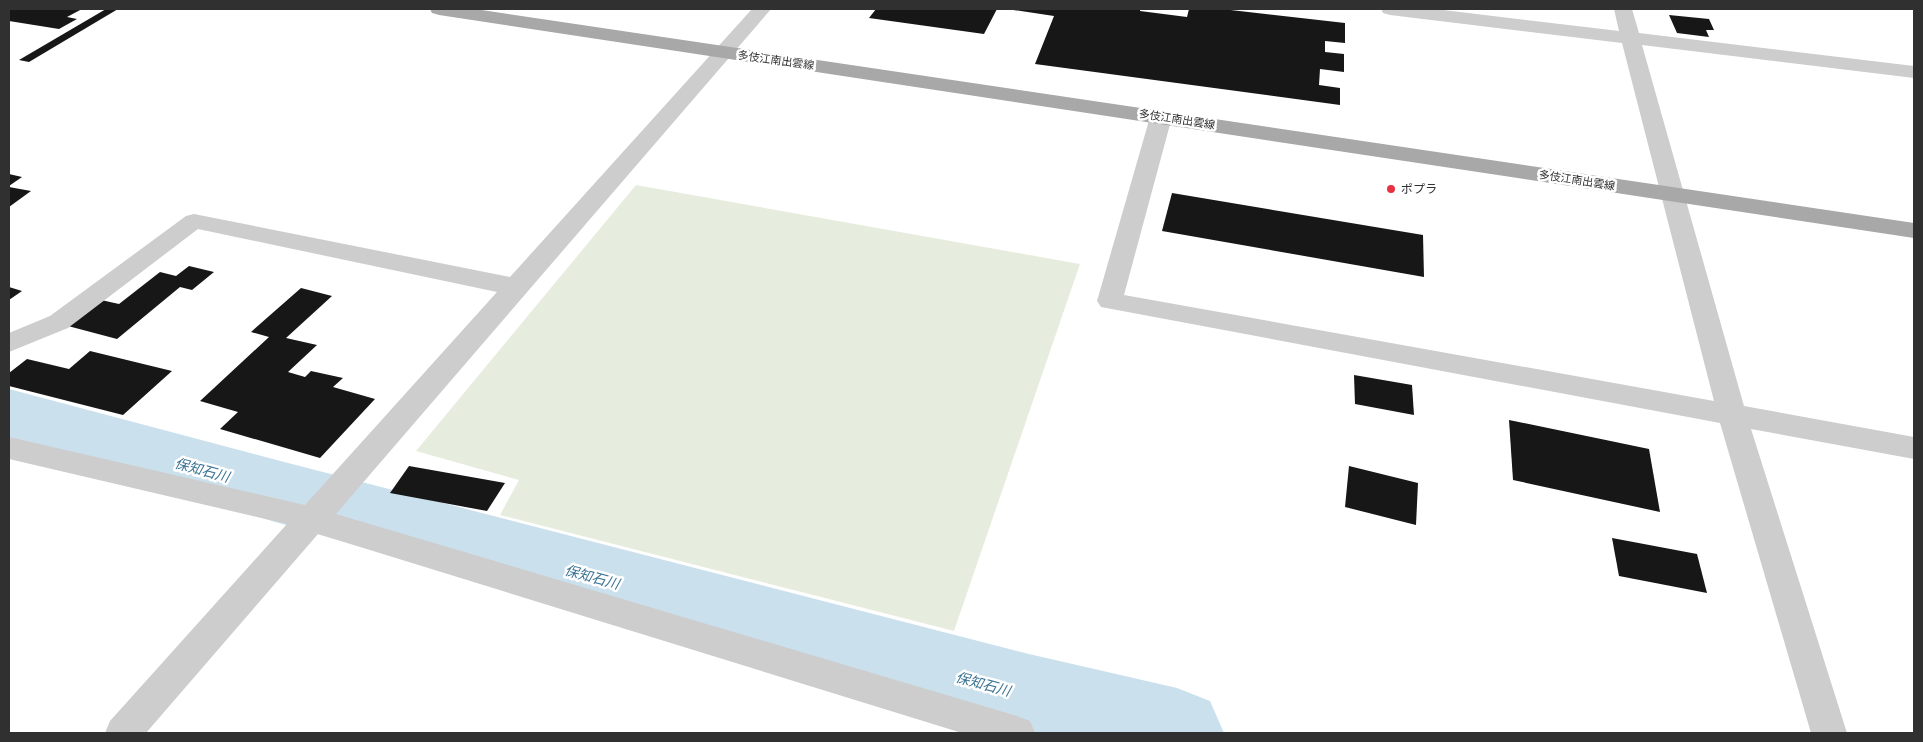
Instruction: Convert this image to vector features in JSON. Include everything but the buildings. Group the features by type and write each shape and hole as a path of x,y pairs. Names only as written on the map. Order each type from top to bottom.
{"main road":[{"name":"多伎江南出雲線","path":"439,9 1914,231"}],"street":[{"path":"123,733 762,9"},
{"path":"1390,9 1914,72"},
{"path":"1623,9 1732,414 1829,733"},
{"path":"1161,117 1110,300 1914,448"},
{"path":"9,343 60,322 194,221 515,287"},
{"path":"9,448 288,512 1018,733"}],"green space":[{"path":"636,185 1080,264 954,631 500,515 519,480 416,451"}],"waterway":[{"name":"保知石川","path":"9,417 1029,697 1177,733"}],"place":[{"name":"ポプラ","path":"1391,189"}]}
